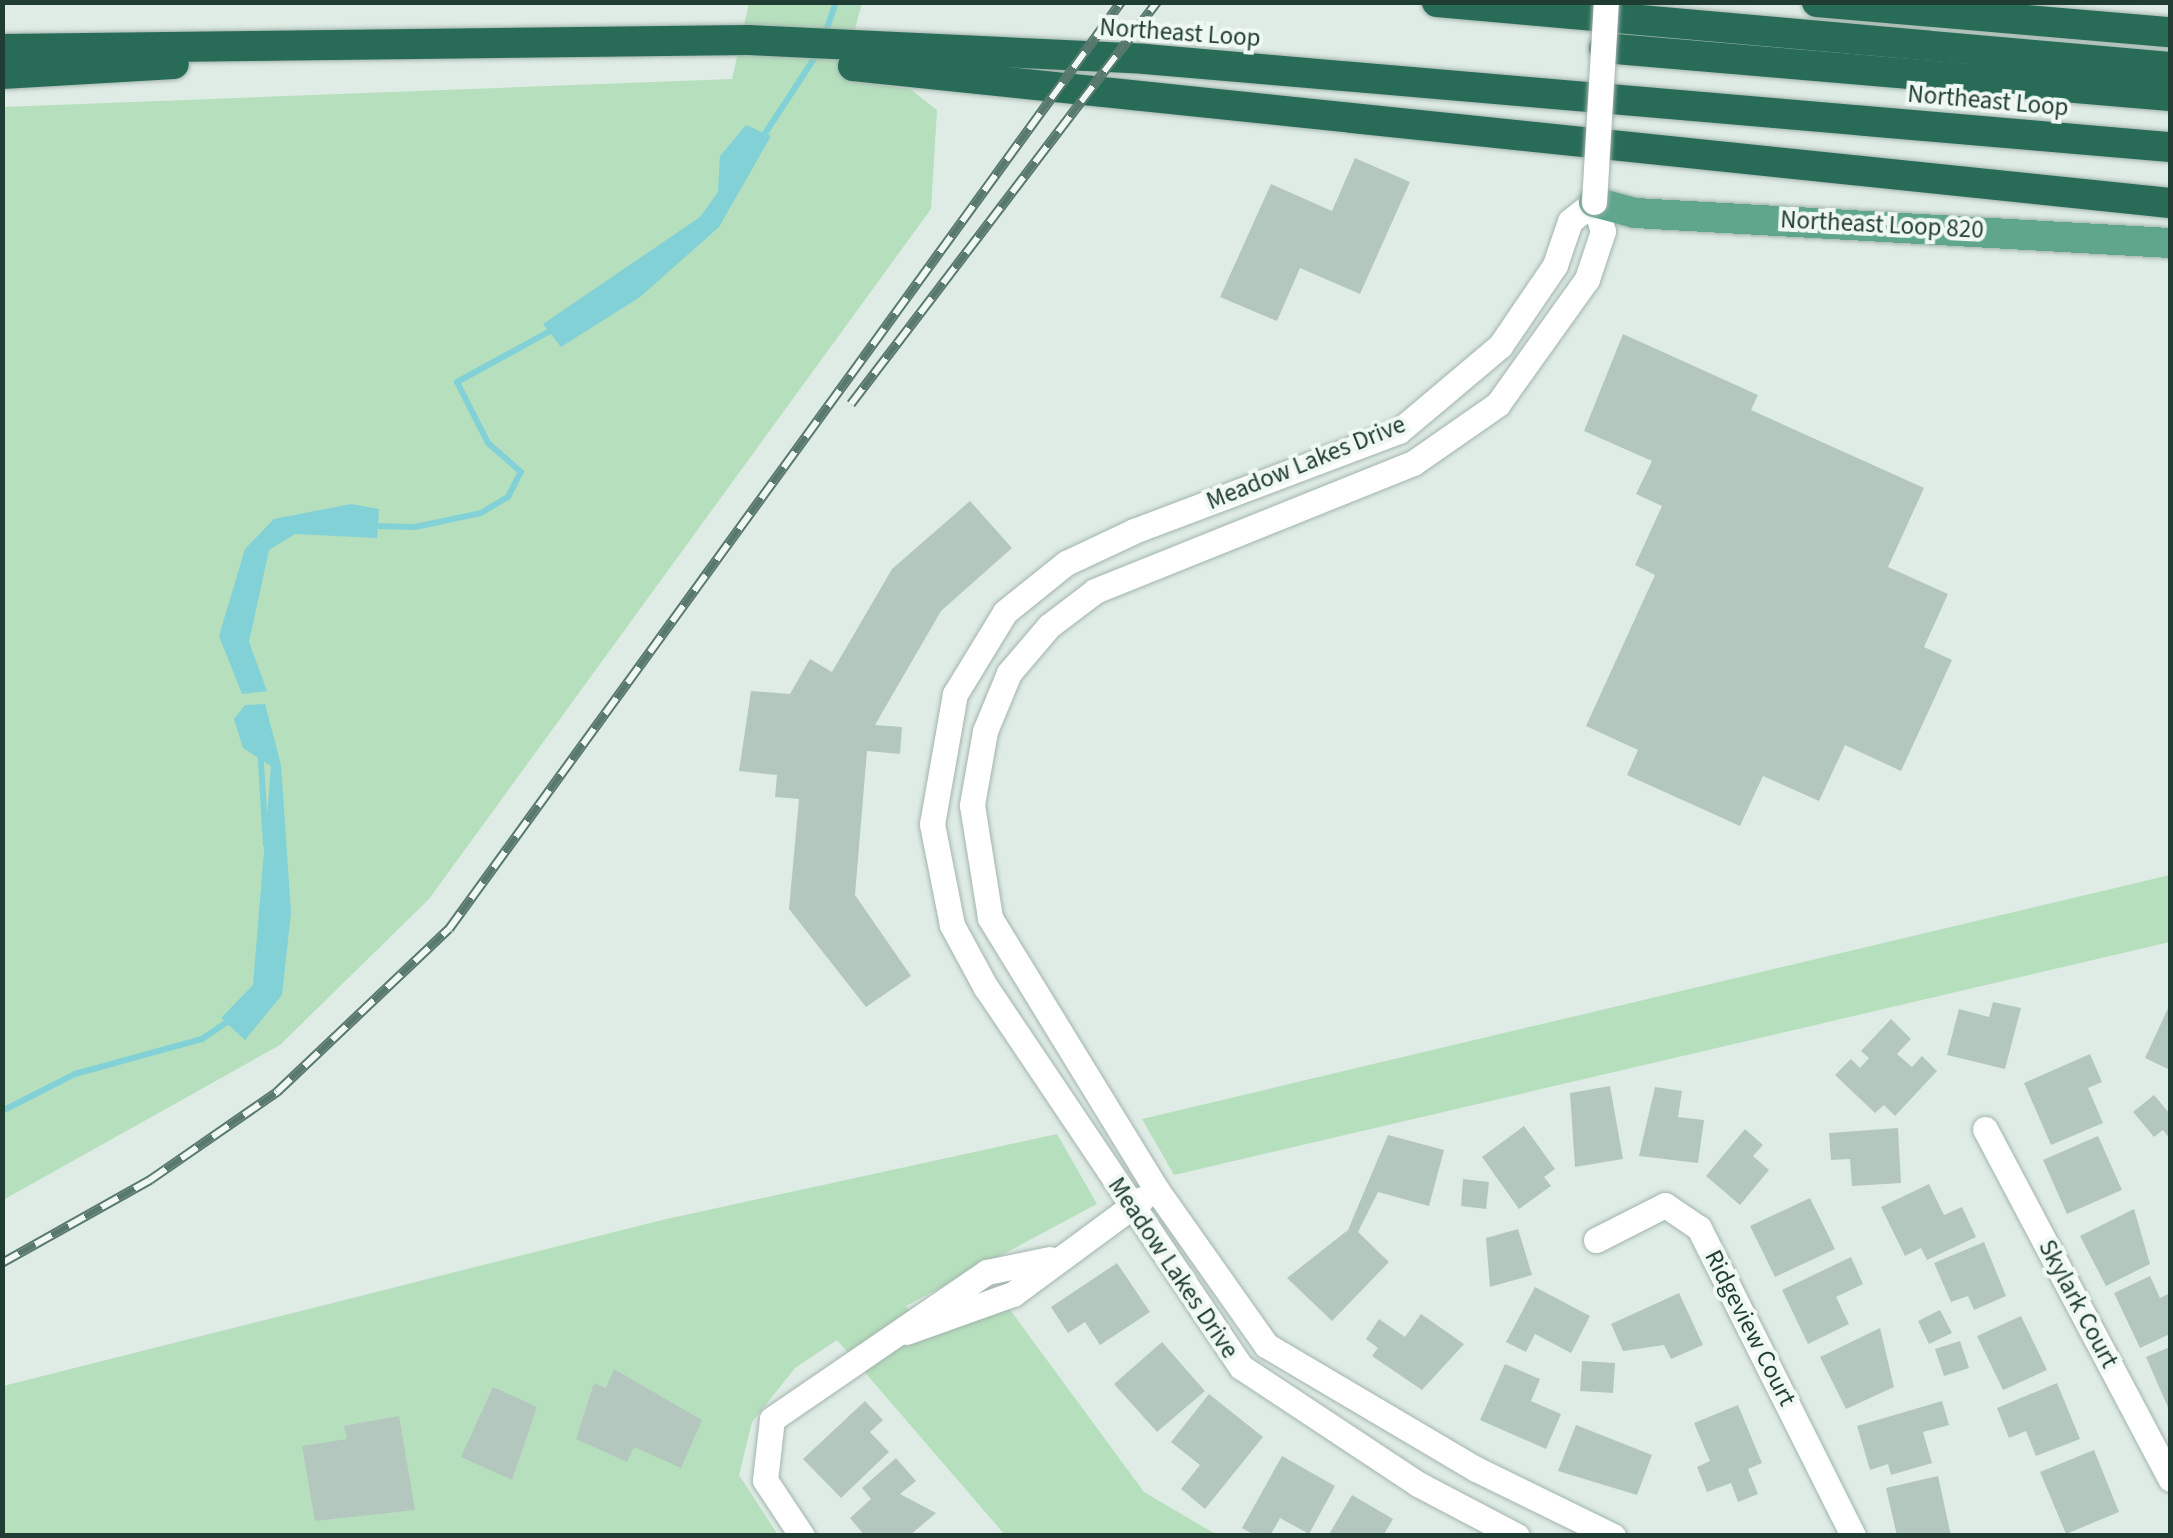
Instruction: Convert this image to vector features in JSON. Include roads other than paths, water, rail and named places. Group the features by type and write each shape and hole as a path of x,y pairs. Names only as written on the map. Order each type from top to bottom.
{"highway":[{"path":"1437,2 2170,68"},
{"path":"1817,2 2170,32"},
{"path":"2,74 246,60 286,42"},
{"name":"Northeast Loop","path":"2,48 286,42 759,42 872,57 1144,59 2170,147"},
{"path":"1604,48 2170,96"},
{"path":"872,57 2170,203"}],"main road":[{"name":"Northeast Loop 820","path":"1594,202 1635,213 2170,242"}],"street":[{"path":"1594,202 1606,2"},
{"name":"Meadow Lakes Drive","path":"1517,1536 1418,1484 1241,1368 1130,1207 952,925 932,824 956,694 1005,612 1066,562 1398,431 1466,382 1555,265 1570,222 1594,202 1603,231 1587,279 1498,404 1413,463 1096,591 1009,673 985,731 972,804 990,918 1156,1188 1266,1345 1476,1469 1613,1536"},
{"name":"Skylark Court","path":"1985,1129 2170,1479"},
{"path":"802,1536 765,1480 772,1419 896,1334 1013,1294 1050,1259 1156,1188"},
{"name":"Ridgeview Court","path":"1596,1240 1665,1205 1699,1228 1853,1536"}],"water":[{"path":"746,125 771,136 719,227 640,297 561,347 543,324 700,217 718,192 720,156"},
{"path":"351,504 379,509 377,538 295,534 269,550 249,642 267,691 242,694 219,636 245,549 274,519"},
{"path":"265,704 281,765 291,913 282,995 245,1040 221,1018 253,985 271,766 243,748 234,719 245,705"}],"waterway":[{"path":"825,34 836,2"},
{"path":"764,135 819,51"},
{"path":"372,526 415,527 481,513 508,497 521,472 488,443 457,382 554,329"},
{"path":"260,747 266,845"},
{"path":"2,1111 75,1074 202,1039 229,1021"}],"railway":[{"path":"2,1263 150,1180 277,1092 449,929 1121,2"},
{"path":"851,404 1157,2"}]}
